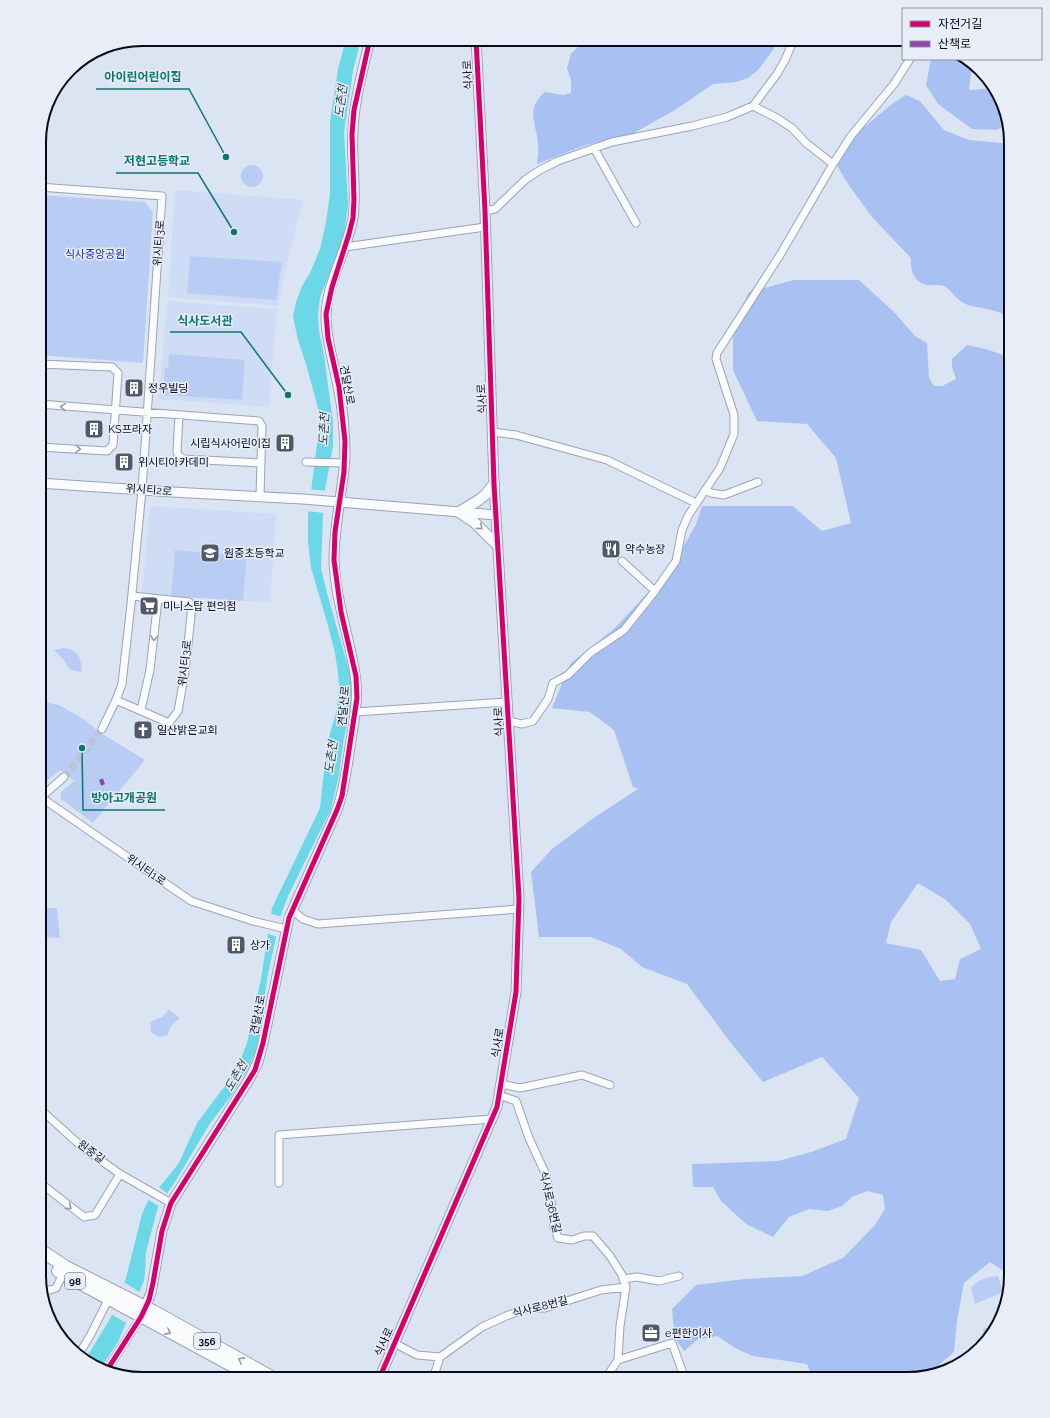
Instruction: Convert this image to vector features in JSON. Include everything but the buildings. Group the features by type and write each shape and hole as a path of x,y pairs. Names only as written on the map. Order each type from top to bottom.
{"main road":[{"path":"494,484 486,495 480,500 459,512 474,522 497,545"},
{"name":"356","path":"46,1253 113,1296 261,1372"},
{"name":"98","path":"46,1263 63,1274 113,1296"},
{"name":"356","path":"139,1310 245,1372"}],"street":[{"name":"견달산로","path":"139,1310 151,1293 168,1202 255,1070 263,1043 284,928 342,796 357,698 356,676 341,612 334,560 335,532 339,502 340,462 345,442 339,387 328,338 326,314 332,286 349,234 353,212 352,134 354,110 368,46"},
{"name":"식사로","path":"382,1372 497,1107 516,992 519,909 497,545 485,211 476,46"},
{"path":"485,211 495,209 524,180 558,161 594,148 635,137 692,126 727,117 753,106 777,74 791,46"},
{"path":"508,721 522,724 533,721 548,699 553,683 568,675 590,653 624,630 655,591 676,560 682,530 688,516 720,468 734,434 734,415 716,359 717,353 780,255 851,136 894,84 909,60"},
{"path":"753,106 775,116 792,128 806,143 833,164"},
{"path":"594,148 636,223"},
{"name":"위시티3로","path":"46,188 162,196 142,490 132,596 122,684 102,729"},
{"path":"345,247 485,227"},
{"path":"46,364 112,367 118,373 113,445 107,451 46,447"},
{"path":"46,405 115,411 259,420 262,426 260,497"},
{"path":"179,415 177,452 179,456 184,458 261,463"},
{"path":"493,432 516,435 607,460 696,503"},
{"path":"308,462 340,462"},
{"path":"705,490 711,493 724,495 758,482"},
{"name":"위시티2로","path":"46,483 339,502"},
{"path":"339,502 496,515"},
{"path":"622,561 655,591"},
{"name":"위시티3로","path":"116,700 169,723 178,711 185,672 192,606 189,602 132,596"},
{"path":"141,710 150,670 158,599"},
{"path":"355,712 507,702"},
{"path":"46,792 64,778"},
{"name":"위시티1로","path":"46,801 191,901 262,923 284,928"},
{"path":"292,910 303,919 318,924 519,909"},
{"path":"501,1084 520,1088 582,1075 610,1085"},
{"name":"식사로36번길","path":"499,1095 516,1101 529,1138 546,1175 554,1227 558,1238 572,1240 584,1236 593,1236 610,1256 623,1279 626,1287 620,1326 618,1360"},
{"name":"원중길","path":"46,1114 81,1146 120,1174 168,1202"},
{"path":"279,1183 279,1135 492,1119"},
{"path":"46,1187 84,1217 95,1215 120,1174"},
{"path":"47,1291 56,1288 63,1274"},
{"path":"623,1279 637,1276 659,1280 679,1276"},
{"name":"식사로8번길","path":"440,1357 482,1327 506,1316 528,1308 545,1308 601,1290 626,1287"},
{"path":"81,1350 113,1296"},
{"path":"109,1366 139,1310"},
{"path":"394,1343 417,1355 440,1357 435,1372"},
{"path":"610,1372 618,1360 672,1343 682,1372"}],"shaded area":[{"path":"578,46 775,46 758,70 748,78 736,82 713,84 675,110 634,133 583,146 537,164 538,145 533,115 535,104 545,92 563,95 571,93 571,80 567,68 571,54"},
{"path":"931,60 958,60 971,70 969,90 988,89 997,105 1003,127 995,130 972,129 938,104 926,85"},
{"path":"906,95 920,101 944,130 969,140 1004,142 1004,315 996,311 968,305 957,298 944,286 928,285 919,282 912,271 911,258 872,217 848,184 835,162 843,145 893,103"},
{"path":"175,190 303,200 278,306 168,297"},
{"path":"794,280 859,280 895,313 915,336 927,343 929,378 934,386 942,386 956,379 952,367 952,359 967,345 986,349 1004,355 1004,1271 990,1262 964,1283 957,1320 954,1352 933,1369 908,1372 810,1372 807,1364 753,1356 737,1349 717,1336 697,1340 684,1351 675,1338 672,1309 696,1285 745,1279 802,1276 843,1258 875,1225 885,1209 883,1195 867,1191 852,1197 842,1206 828,1211 809,1209 789,1217 773,1237 746,1224 721,1201 713,1187 693,1187 692,1164 778,1161 811,1152 846,1139 859,1098 822,1057 763,1082 734,1047 687,984 642,967 621,949 591,937 539,937 531,872 552,849 595,817 638,789 633,787 614,730 590,712 552,708 570,664 614,629 653,587 685,544 696,524 702,506 793,506 822,531 851,523 836,458 807,424 757,421 733,370 733,325 749,292","holes":["918,883 946,900 970,924 981,949 960,959 955,979 940,981 921,950 886,943 891,922"]},
{"path":"167,301 277,309 269,407 159,399"},
{"name":"원중초등학교","path":"150,506 276,514 270,603 145,594 142,592"}],"green space":[{"path":"252,165 260,168 263,176 260,184 252,187 244,184 241,176 244,168"},
{"name":"식사중앙공원","path":"46,195 145,202 153,212 143,363 46,356"},
{"path":"190,256 282,262 276,300 187,293"},
{"path":"169,354 245,360 242,400 163,395 165,368 168,368"},
{"path":"175,550 247,556 243,601 171,596"},
{"path":"63,648 76,652 81,662 82,672 70,670 64,660 54,650"},
{"path":"46,701 59,705 85,720 99,732 145,760 93,823 61,799 61,792 74,781 60,770 46,781"},
{"path":"46,908 57,908 60,938 46,937"},
{"path":"169,1010 180,1018 171,1026 167,1036 158,1037 151,1032 150,1022 162,1017"},
{"path":"998,1276 1002,1292 975,1304 971,1288 976,1283 990,1277"},
{"path":"989,1327 984,1335 983,1329"}],"water":[{"name":"도촌천","path":"344,46 359,46 353,71 344,132 348,204 344,235 320,297 318,316 333,422 333,446 325,490 321,568 351,677 353,697 344,738 339,775 331,809 288,896 281,915 268,974 257,1048 249,1067 231,1096 209,1125 158,1207 146,1252 144,1281 118,1342 103,1364 88,1355 111,1317 126,1278 142,1214 148,1201 179,1163 197,1123 230,1079 240,1061 247,1043 261,979 272,908 320,808 327,744 337,709 339,685 335,653 311,568 308,542 308,515 320,421 318,408 298,340 293,317 296,302 302,286 310,273 320,249 326,222 330,194 330,122 338,69"}],"pier":[{"path":"309,489 326,491 325,513 306,511"},
{"path":"269,913 282,917 277,937 266,933"},
{"path":"157,1186 168,1194 160,1207 147,1199"},
{"path":"122,1281 141,1293 128,1324 111,1314"}],"tunnel":[{"path":"64,777 102,729"}],"marked path":[{"path":"101,779 103,785"}],"cycle path":[{"path":"109,1366 141,1317 149,1300 162,1231 171,1203 255,1070 263,1043 289,918 342,796 357,698 356,676 341,612 334,560 335,532 344,472 345,441 339,387 328,338 326,314 332,287 353,218 354,200 352,134 354,110 368,46"},
{"path":"382,1372 497,1107 516,992 519,898 494,484 485,211 476,46"}],"place":[{"name":"아이린어린이집","path":"226,157"},
{"name":"저현고등학교","path":"234,232"},
{"name":"정우빌딩","path":"134,388"},
{"name":"식사도서관","path":"288,395"},
{"name":"KS프라자","path":"94,429"},
{"name":"시립식사어린이집","path":"285,443"},
{"name":"위시티아카데미","path":"124,462"},
{"name":"약수농장","path":"611,549"},
{"name":"원중초등학교","path":"210,553"},
{"name":"미니스탑 편의점","path":"149,606"},
{"name":"일산밝은교회","path":"143,730"},
{"name":"방아고개공원","path":"82,748"},
{"name":"상가","path":"236,945"},
{"name":"e편한이사","path":"651,1333"}]}
